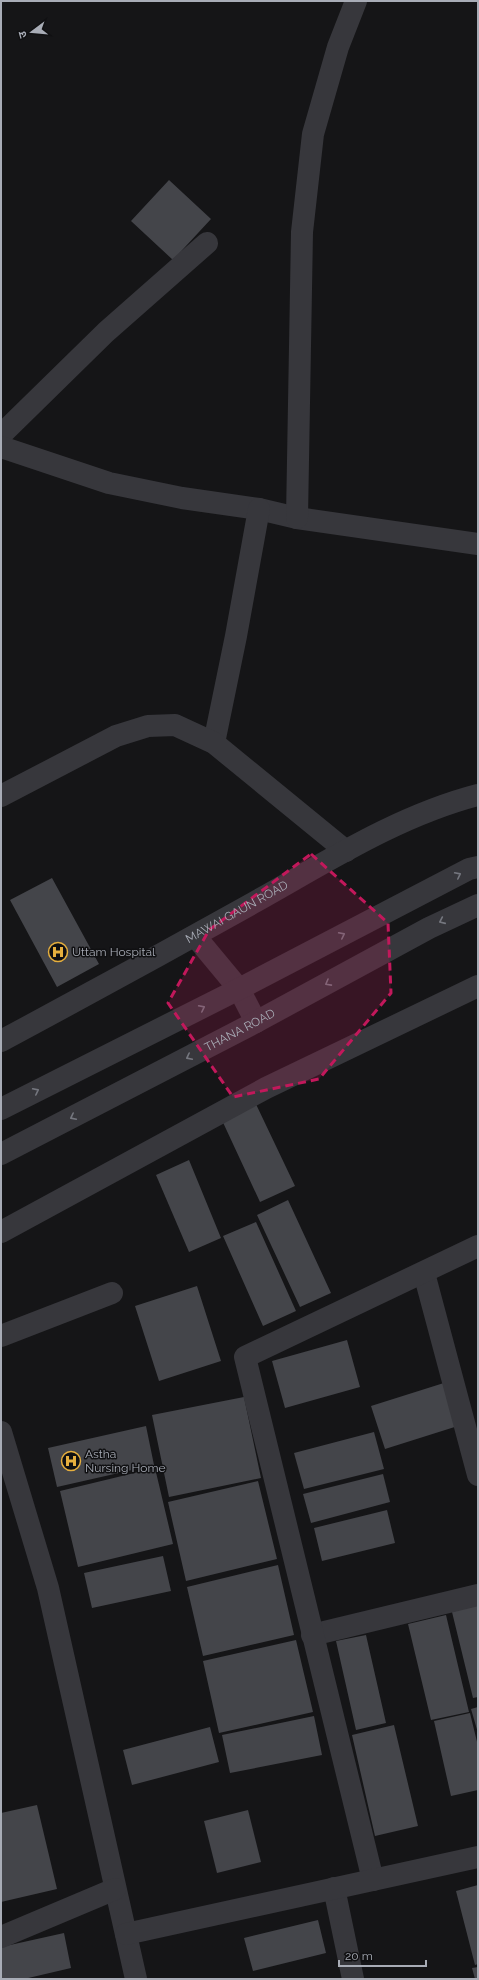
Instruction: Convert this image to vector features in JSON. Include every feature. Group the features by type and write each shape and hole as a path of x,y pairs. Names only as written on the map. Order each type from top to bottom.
{"street":[{"path":"297,518 302,232 312,142 338,47 356,1"},
{"path":"1,435 106,332 207,243"},
{"path":"1,447 109,483 182,498 260,509 297,518 478,544"},
{"path":"214,743 260,509"},
{"path":"1,796 116,736 148,726 175,725 214,743 346,851"},
{"name":"MAWAI GAUN ROAD","path":"1,1041 195,936 367,838 456,801 478,795"},
{"path":"1,1109 239,989 463,872 478,867"},
{"name":"THANA ROAD","path":"1,1154 256,1022 429,928 478,905"},
{"path":"195,936 239,989 256,1022"},
{"path":"1,1232 266,1088 478,986"},
{"path":"373,1880 245,1357 478,1246"},
{"path":"424,1273 478,1475"},
{"path":"1,1336 112,1293"},
{"path":"3,1445 48,1588 136,1979"},
{"path":"312,1635 478,1595"},
{"path":"126,1934 478,1857"},
{"path":"334,1888 353,1979"},
{"path":"1,1937 115,1889"}],"highlighted area":[{"path":"311,854 388,923 391,993 319,1079 233,1097 168,1003 209,930"}],"building":[{"path":"169,180 211,219 173,260 131,221"},
{"path":"52,878 99,964 57,987 10,900"},
{"path":"254,1100 295,1186 260,1202 220,1116"},
{"path":"189,1160 221,1238 189,1252 156,1175"},
{"path":"288,1200 331,1293 300,1307 257,1215"},
{"path":"256,1222 296,1311 263,1326 223,1236"},
{"path":"197,1286 221,1361 159,1381 135,1306"},
{"path":"347,1340 360,1387 285,1408 272,1361"},
{"path":"447,1382 461,1425 385,1449 371,1406"},
{"path":"244,1397 261,1478 169,1497 152,1415"},
{"path":"146,1426 154,1465 57,1487 48,1448"},
{"path":"374,1432 384,1469 304,1489 294,1453"},
{"path":"155,1468 173,1544 78,1567 60,1491"},
{"path":"383,1474 390,1502 311,1523 303,1494"},
{"path":"258,1481 277,1559 186,1581 168,1502"},
{"path":"387,1510 395,1543 322,1561 314,1528"},
{"path":"163,1556 171,1591 92,1608 84,1573"},
{"path":"278,1565 294,1635 203,1656 187,1587"},
{"path":"478,1605 478,1697 473,1698 452,1612"},
{"path":"446,1615 469,1712 431,1720 408,1624"},
{"path":"366,1635 386,1723 356,1730 336,1641"},
{"path":"296,1640 313,1712 219,1733 203,1661"},
{"path":"478,1707 478,1733 471,1709"},
{"path":"470,1713 478,1746 478,1790 451,1796 434,1721"},
{"path":"314,1716 322,1755 230,1773 222,1735"},
{"path":"394,1725 418,1826 375,1836 352,1735"},
{"path":"210,1727 219,1762 132,1785 123,1750"},
{"path":"37,1805 57,1889 1,1902 1,1813"},
{"path":"248,1810 261,1862 217,1873 204,1821"},
{"path":"478,1885 478,1964 475,1965 456,1891"},
{"path":"318,1920 326,1953 253,1971 244,1938"},
{"path":"64,1933 71,1968 24,1979 1,1979 1,1947"},
{"path":"478,1967 478,1979 475,1979 472,1968"}],"place":[{"name":"Uttam Hospital","path":"58,952"},
{"name":"Astha Nursing Home","path":"71,1461"}]}
